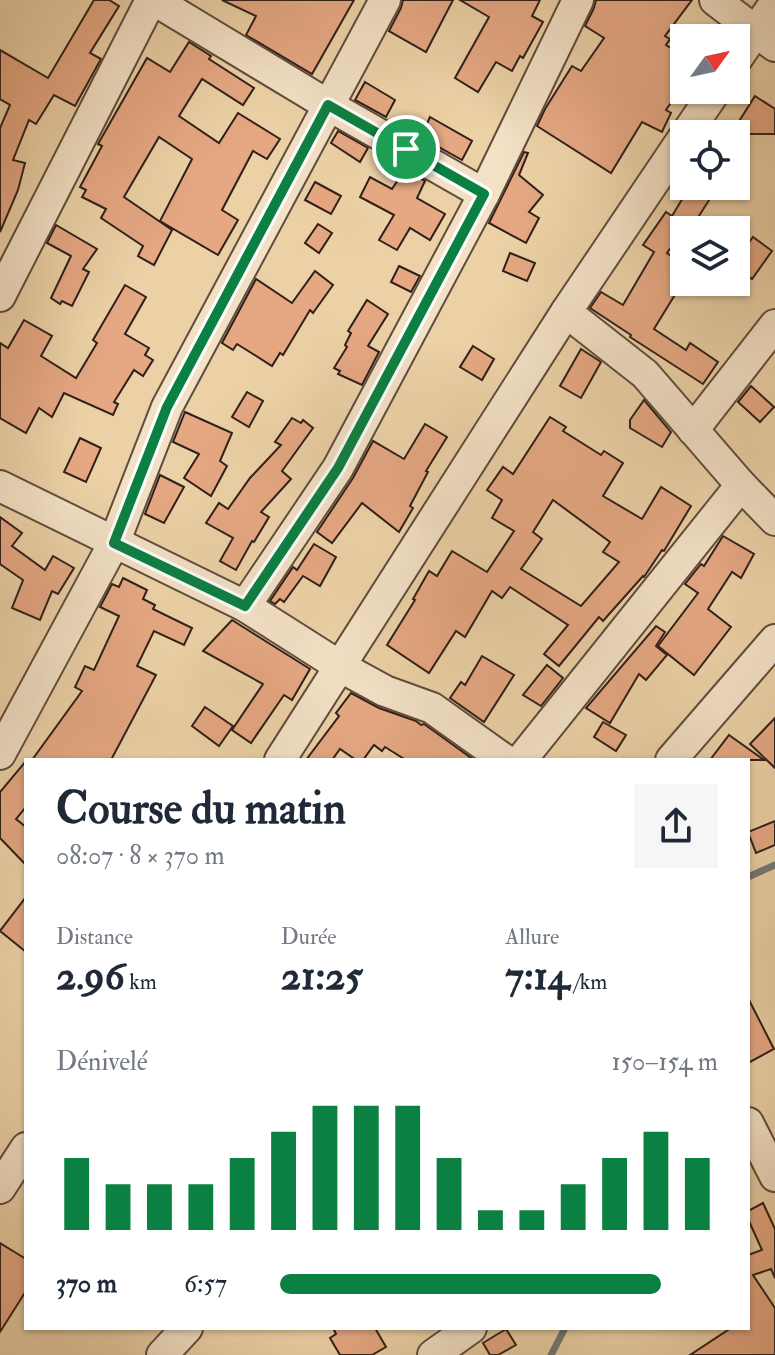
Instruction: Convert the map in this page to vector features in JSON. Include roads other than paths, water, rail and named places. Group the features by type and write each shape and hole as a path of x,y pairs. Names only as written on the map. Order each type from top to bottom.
{"street":[{"path":"0,296 152,0 484,194"},
{"path":"0,754 114,543 167,407 385,0"},
{"path":"245,606 338,468 484,194 578,0"},
{"path":"715,0 765,39 775,3"},
{"path":"281,758 566,312 670,158"},
{"path":"566,312 645,374 775,520"},
{"path":"693,430 775,325"},
{"path":"523,758 741,485"},
{"path":"0,486 245,606 341,667 385,691 432,708 502,758"},
{"path":"673,758 775,640"},
{"path":"0,1188 24,1151"},
{"path":"162,1355 185,1330"},
{"path":"433,1355 468,1330"}],"waterway":[{"path":"750,876 775,865"},
{"path":"551,1355 564,1330"}]}
